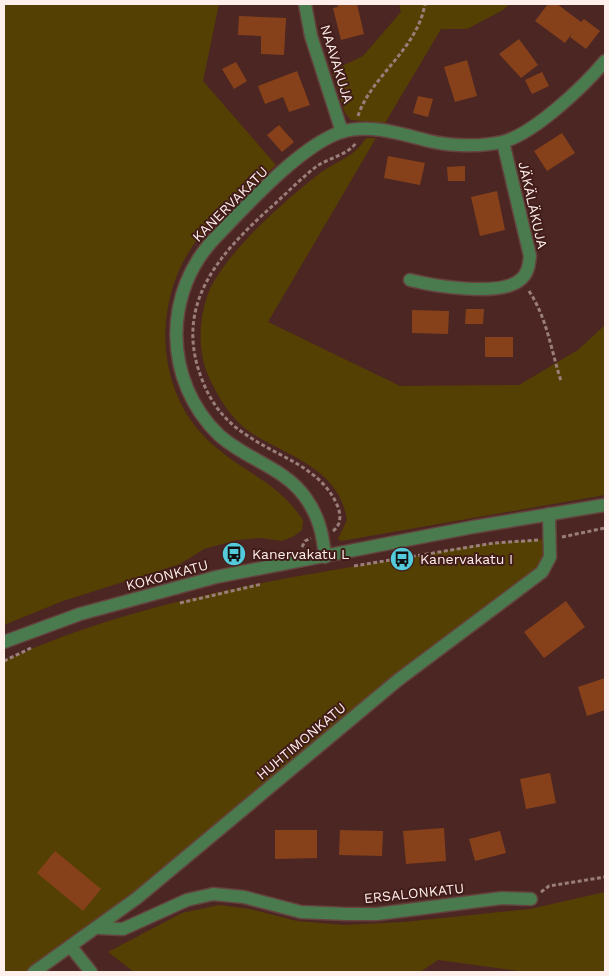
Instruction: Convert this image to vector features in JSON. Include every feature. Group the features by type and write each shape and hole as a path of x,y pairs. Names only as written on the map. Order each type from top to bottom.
{"street":[{"name":"NAAVAKUJA","path":"305,4 311,36 342,132"},
{"name":"KANERVAKATU","path":"325,558 323,534 317,517 305,496 287,479 242,453 219,435 196,407 182,376 178,361 175,331 179,299 194,265 213,240 301,157 318,144 342,132 378,130 438,143 503,142 545,118 572,95 605,61"},
{"name":"JÄKÄLÄKUJA","path":"503,142 530,256 529,269 522,280"},
{"path":"410,280 450,289 511,286 522,280"},
{"name":"KOKONKATU","path":"4,642 80,614 216,577 325,558 473,527 605,506"},
{"name":"HUHTIMONKATU","path":"34,972 99,928 398,680 542,572 550,557 549,514"},
{"name":"ERSALONKATU","path":"99,928 123,929 186,900 213,894 244,897 301,912 348,914 377,914 502,898 531,899"},
{"path":"71,947 91,972"}],"path":[{"path":"303,561 302,548 305,541 336,529 340,518 337,505 320,480 295,462 244,434 226,418 212,400 196,362 194,315 204,284 226,250 317,166 353,147 358,141 356,123 360,111 413,36 425,4"},
{"path":"522,280 542,312 561,382"},
{"path":"347,567 494,543 551,539 605,528"},
{"path":"171,605 271,582"},
{"path":"4,661 36,646"},
{"path":"531,899 550,886 605,878"}],"shaded area":[{"path":"4,4 219,4 203,81 276,165 202,233 180,267 171,293 166,320 166,347 170,374 179,399 192,423 224,454 282,495 303,520 302,530 282,541 261,538 237,540 204,549 180,564 63,601 4,625"},
{"path":"399,4 510,4 503,10 467,29 441,29 385,123 351,120 345,113 332,71 363,56 401,12"},
{"path":"366,138 376,138 268,322 400,386 519,385 578,350 605,325 605,495 341,541 338,539 347,520 342,502 334,487 323,475 250,432 236,420 225,406 208,375 202,355 202,321 210,289 218,274 258,227 319,174 356,151"},
{"path":"551,539 550,557 489,613 137,898 34,972 4,972 4,661 51,641 99,624 199,596 249,585 471,546"},
{"path":"605,892 605,972 526,972 438,960 420,972 134,972 108,952 182,913 219,905 250,909 297,921 344,925 404,922 530,909"}],"building":[{"path":"337,4 357,4 364,34 341,40 333,8 338,7"},
{"path":"548,4 557,4 581,22 584,19 600,31 586,49 570,37 573,32 565,43 535,21"},
{"path":"239,16 286,18 284,55 261,54 261,36 238,35"},
{"path":"519,39 538,65 521,78 499,54"},
{"path":"467,60 477,96 455,102 444,67"},
{"path":"236,62 247,81 234,89 222,69"},
{"path":"297,71 310,105 289,112 283,97 265,104 258,86"},
{"path":"542,72 549,86 532,94 525,80"},
{"path":"418,96 433,99 428,117 413,113"},
{"path":"279,125 294,142 282,152 267,135"},
{"path":"562,133 575,153 547,171 534,151"},
{"path":"388,156 425,163 420,185 384,178"},
{"path":"465,166 465,181 448,181 447,167"},
{"path":"497,191 505,230 480,236 471,197"},
{"path":"466,309 484,309 483,324 465,324"},
{"path":"412,310 449,311 448,334 412,333"},
{"path":"485,337 513,337 513,357 485,357"},
{"path":"566,601 585,627 544,658 524,632"},
{"path":"605,678 605,710 587,716 578,687"},
{"path":"550,773 556,803 526,809 520,779"},
{"path":"444,828 446,861 406,864 403,831"},
{"path":"275,830 317,830 317,858 275,859"},
{"path":"340,830 383,831 382,856 339,855"},
{"path":"500,831 506,853 475,861 469,839"},
{"path":"55,851 101,889 83,911 37,873"}],"place":[{"name":"Kanervakatu L","path":"234,554"},
{"name":"Kanervakatu I","path":"402,559"}]}
